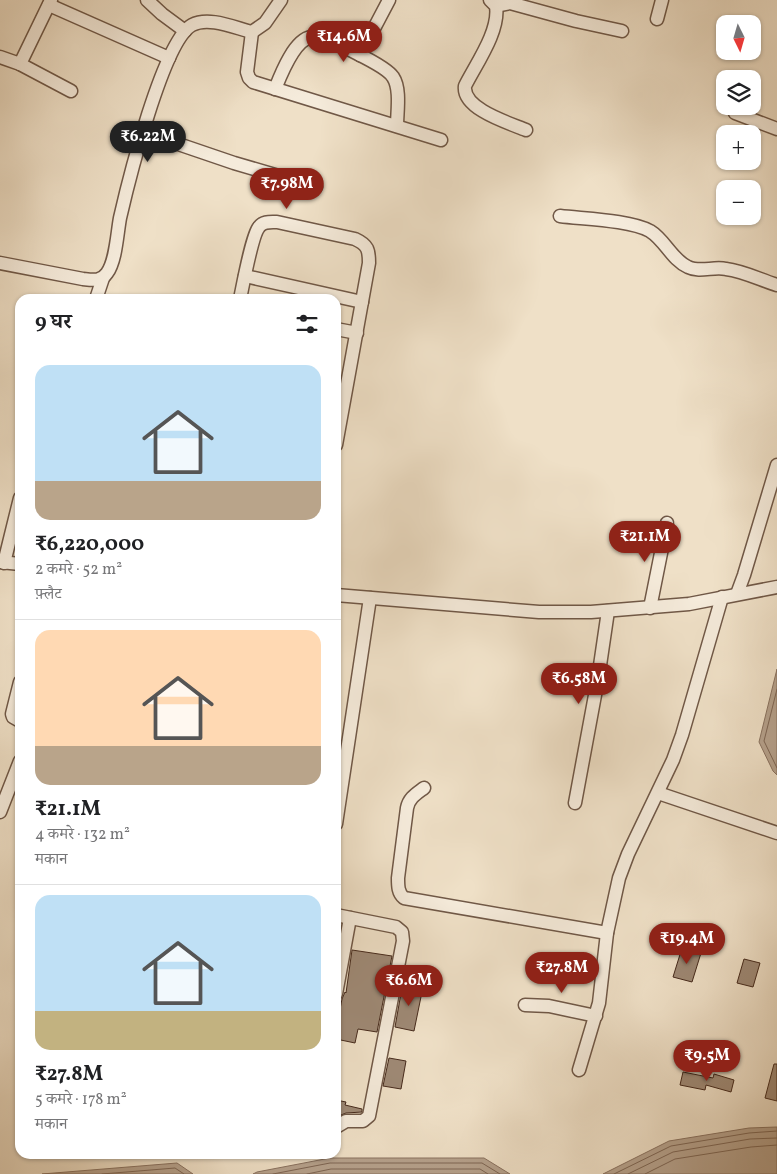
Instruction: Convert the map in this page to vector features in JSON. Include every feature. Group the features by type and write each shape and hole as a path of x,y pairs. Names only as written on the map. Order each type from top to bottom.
{"street":[{"path":"147,0 185,31"},
{"path":"281,0 265,23 252,32 247,62 248,78 260,85 313,99 441,140"},
{"path":"360,55 390,0"},
{"path":"657,19 662,0"},
{"path":"20,64 50,2 169,58"},
{"path":"526,130 483,111 466,97 465,86 496,23 497,13 493,3 510,4 622,31"},
{"path":"98,294 112,259 143,132 169,58 185,31 193,25 203,22 214,23 252,32"},
{"path":"275,89 284,65 302,42 310,37 320,37 360,55 389,72 396,83 397,126"},
{"path":"0,57 20,64 71,92"},
{"path":"739,115 777,129"},
{"path":"143,132 234,163 316,187"},
{"path":"560,216 634,224 659,238 681,263 690,268 699,270 729,269 777,285"},
{"path":"241,294 256,231 260,225 268,222 277,222 355,238 365,244 370,251 369,263 341,418"},
{"path":"0,263 83,280 103,278"},
{"path":"245,276 326,294"},
{"path":"341,297 362,302"},
{"path":"341,330 357,333"},
{"path":"737,594 777,465"},
{"path":"15,516 2,563 15,564"},
{"path":"650,608 667,523"},
{"path":"341,595 539,612 608,611 689,604 777,588"},
{"path":"579,1070 596,1016 613,901 628,854 658,794 682,735 722,597"},
{"path":"341,791 370,598"},
{"path":"575,803 598,679 608,611"},
{"path":"15,702 12,714 15,718"},
{"path":"0,812 6,782 15,768"},
{"path":"424,788 408,801 398,878 400,895 404,898 607,933"},
{"path":"658,794 777,832"},
{"path":"341,916 396,927 402,932 403,941 369,1116 364,1121 346,1121 341,1124"},
{"path":"341,967 350,918"},
{"path":"525,1005 548,1006 596,1016"}],"water":[{"path":"777,669 777,775 773,771 759,742"},
{"path":"777,1127 777,1174 603,1174 669,1141 749,1128"},
{"path":"341,1158 484,1158 510,1174 253,1174 325,1159"},
{"path":"177,1163 193,1174 42,1174"}],"building":[{"path":"682,948 701,953 692,982 673,977"},
{"path":"352,950 392,956 377,1032 358,1029 355,1043 341,1040 341,1004 346,993"},
{"path":"744,959 760,963 753,987 737,983"},
{"path":"403,982 423,987 414,1031 395,1027"},
{"path":"389,1058 406,1061 401,1089 383,1086"},
{"path":"774,1064 777,1064 777,1101 765,1098"},
{"path":"683,1072 713,1078 714,1074 734,1080 731,1092 706,1085 705,1090 680,1085"},
{"path":"341,1101 346,1102 345,1105 362,1109 362,1112 341,1115"}]}
